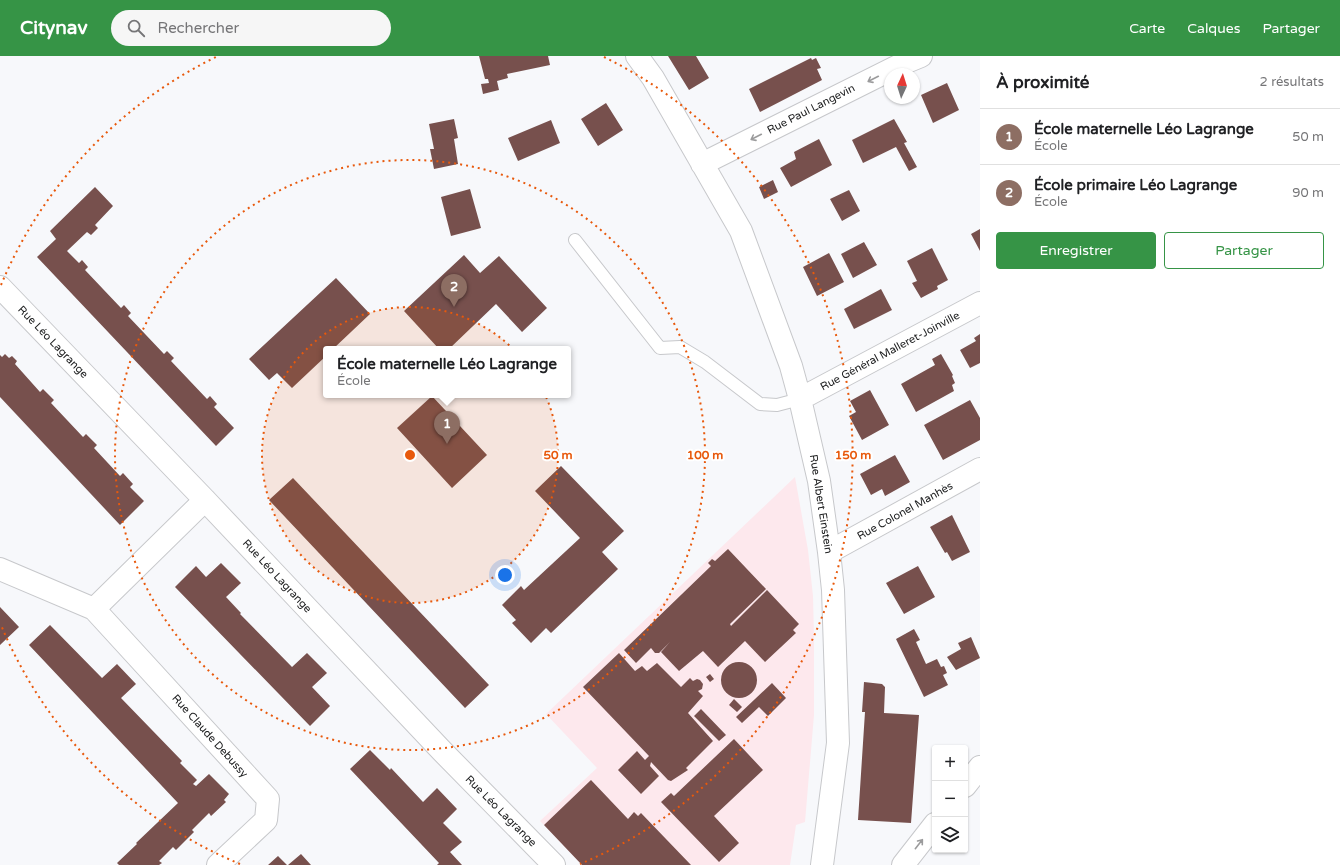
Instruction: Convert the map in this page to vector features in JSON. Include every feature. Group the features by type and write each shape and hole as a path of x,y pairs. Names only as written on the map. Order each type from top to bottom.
{"street":[{"name":"Rue Albert Einstein","path":"637,56 653,78 741,231 791,366 819,481 833,590 838,742 822,865"},
{"name":"Rue Paul Langevin","path":"702,164 909,58"},
{"name":"Rue Léo Lagrange","path":"0,287 205,500 442,751 554,865"},
{"name":"Rue Général Malleret-Joinville","path":"800,399 980,303"},
{"name":"Rue Colonel Manhès","path":"829,552 980,469"},
{"path":"94,609 205,500"},
{"name":"Rue Claude Debussy","path":"0,569 94,609 268,799 266,820 218,865"},
{"path":"968,782 980,767"},
{"path":"904,865 932,828"}],"lane":[{"path":"575,240 660,348 680,347 705,362 760,404 777,405 800,399"}],"shaded area":[{"path":"795,477 808,550 813,596 814,715 805,822 796,825 790,865 582,865 540,821 597,768 546,714"}],"building":[{"path":"479,56 548,56 550,65 507,74 508,78 497,81 499,90 483,94 481,84 489,83 488,79 485,79"},
{"path":"668,56 696,56 709,78 689,90"},
{"path":"811,58 812,60 816,58 821,68 817,69 822,80 760,112 749,89"},
{"path":"947,83 959,110 933,123 921,95"},
{"path":"606,103 623,130 598,146 581,119"},
{"path":"454,119 458,138 454,139 458,164 434,169 430,149 434,149 429,124"},
{"path":"894,119 907,142 904,143 917,167 909,171 896,147 863,163 852,140"},
{"path":"551,120 560,143 518,161 508,138"},
{"path":"819,139 832,165 791,187 780,168 796,159 794,152"},
{"path":"773,180 778,192 764,199 759,187"},
{"path":"95,187 113,206 95,225 98,228 91,235 87,232 67,251 79,263 82,260 88,267 85,270 121,308 124,305 131,313 128,316 164,354 167,351 174,358 171,361 207,399 210,396 217,404 214,407 234,428 216,446 37,257 56,239 50,231"},
{"path":"470,189 481,228 451,236 441,197"},
{"path":"849,190 860,211 842,221 830,199"},
{"path":"980,229 980,251 971,234"},
{"path":"864,242 877,265 853,278 841,254"},
{"path":"932,248 948,280 937,286 938,289 921,298 912,283 917,281 907,261"},
{"path":"829,253 844,282 817,296 803,267"},
{"path":"464,255 480,273 499,256 547,308 522,332 496,304 452,346 436,346 404,311"},
{"path":"336,278 370,314 336,346 323,346 323,359 292,388 277,373 269,380 249,359"},
{"path":"881,289 892,310 854,329 844,309"},
{"path":"980,334 980,363 970,368 960,350 976,341 974,338"},
{"path":"5,354 9,358 12,356 17,361 15,364 40,392 43,389 54,400 51,403 83,437 86,434 97,445 94,448 120,476 123,473 133,484 130,487 144,501 120,525 0,397 0,355 2,357"},
{"path":"941,354 953,375 952,376 955,383 952,385 954,391 916,412 901,384 935,365 932,359"},
{"path":"870,390 889,425 862,440 849,416 856,412 850,401"},
{"path":"430,398 434,398 487,455 452,488 397,428"},
{"path":"970,400 980,418 980,440 943,460 924,425"},
{"path":"895,455 910,482 885,496 882,489 871,495 860,474"},
{"path":"561,466 624,531 602,552 618,569 551,633 546,628 531,643 512,623 516,620 502,605 521,586 524,590 580,538 535,491"},
{"path":"293,478 489,685 465,708 269,500"},
{"path":"952,515 970,552 952,561 947,552 945,553 930,527"},
{"path":"728,549 766,589 730,624 731,626 767,590 799,624 793,630 796,633 765,662 745,641 718,667 703,651 679,671 661,652 670,642 659,653 655,653 651,648 636,663 624,650 711,566 708,563 712,559 715,561"},
{"path":"221,563 241,583 226,597 241,613 240,614 292,667 307,653 327,673 312,687 330,706 310,726 175,587 196,566 206,577"},
{"path":"918,566 935,597 904,614 886,583"},
{"path":"0,607 19,627 0,645"},
{"path":"50,625 102,678 117,664 136,684 121,698 182,761 180,763 197,780 193,784 196,786 209,774 229,794 224,800 226,802 211,816 209,813 192,830 194,832 176,850 173,847 159,861 162,863 159,865 119,865 117,863 178,803 29,645"},
{"path":"914,629 920,640 916,642 926,664 937,659 941,667 944,666 947,673 943,675 948,685 924,697 896,639"},
{"path":"971,637 980,658 956,670 947,657 961,649 958,643"},
{"path":"619,653 635,671 642,666 647,671 657,663 681,687 690,678 693,681 697,679 700,680 703,684 702,689 698,691 703,696 688,713 713,741 686,768 688,770 671,781 668,780 651,762 650,766 659,776 641,794 618,770 637,751 645,760 649,756 583,687"},
{"path":"739,662 749,665 754,670 757,680 754,690 749,695 739,698 729,695 724,690 721,680 724,670 729,665"},
{"path":"710,674 714,679 710,682 706,677"},
{"path":"864,682 882,684 885,687 884,713 919,715 911,823 858,820 865,712 862,712"},
{"path":"772,683 786,698 768,716 759,707 742,723 736,717"},
{"path":"734,699 742,707 737,712 729,705"},
{"path":"701,709 726,735 719,741 694,716"},
{"path":"734,739 763,770 714,816 739,843 719,862 661,802 671,793 674,796"},
{"path":"370,750 390,770 391,768 423,802 437,788 457,809 443,823 462,842 450,852 462,865 437,865 439,863 350,769"},
{"path":"591,780 628,819 634,812 638,816 641,813 691,865 582,865 544,825"},
{"path":"301,854 311,865 288,865"},
{"path":"278,856 287,865 268,865"}],"place":[{"name":"École primaire Léo Lagrange","path":"454,307"},
{"name":"École maternelle Léo Lagrange","path":"447,444"}]}
